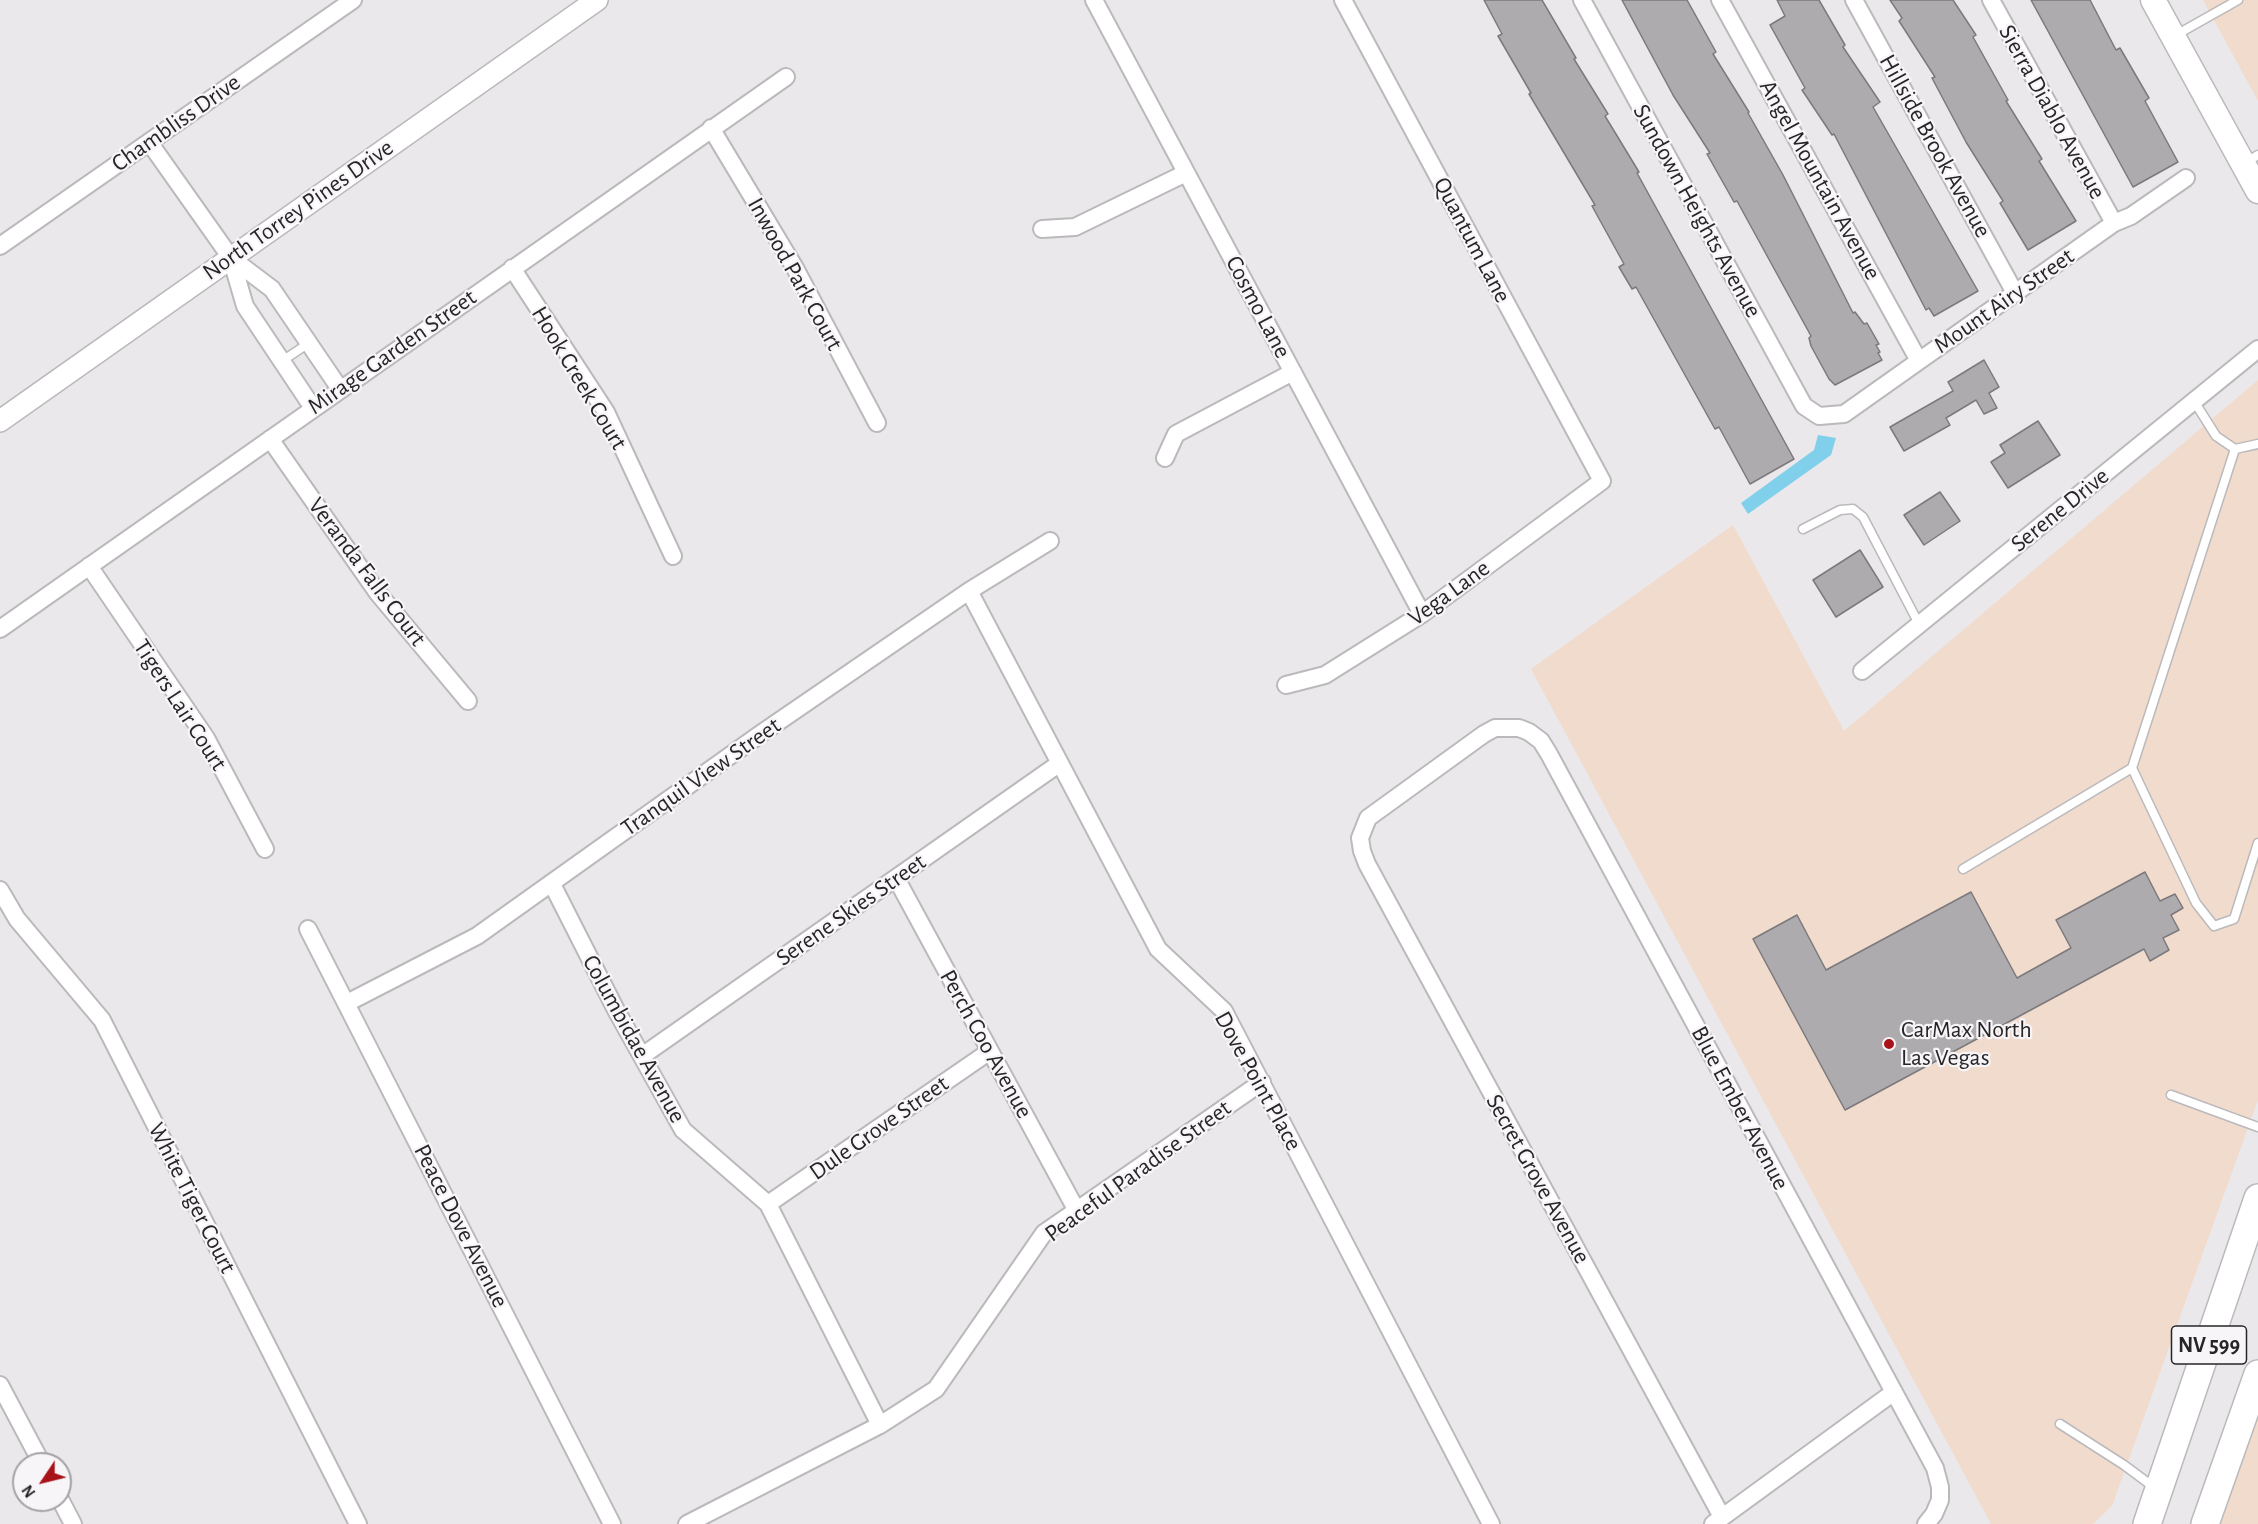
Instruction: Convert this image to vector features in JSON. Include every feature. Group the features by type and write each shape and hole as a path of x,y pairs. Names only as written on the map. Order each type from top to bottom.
{"main road":[{"path":"2153,0 2173,37 2251,160 2258,191"},
{"name":"NV 599","path":"2147,1524 2258,1198"},
{"name":"NV 599","path":"2205,1524 2258,1374"}],"street":[{"name":"Chambliss Drive","path":"0,246 352,0"},
{"name":"North Torrey Pines Drive","path":"0,421 597,0"},
{"name":"Cosmo Lane","path":"1094,0 1422,614"},
{"name":"Quantum Lane","path":"1343,0 1602,481"},
{"name":"Sundown Heights Avenue","path":"1582,0 1804,406 1819,416"},
{"name":"Angel Mountain Avenue","path":"1720,0 1919,361"},
{"name":"Hillside Brook Avenue","path":"1854,0 2015,293"},
{"name":"Sierra Diablo Avenue","path":"1991,0 2114,223"},
{"name":"Mirage Garden Street","path":"0,629 786,77"},
{"name":"Inwood Park Court","path":"711,128 795,268 876,423"},
{"path":"149,142 231,258 272,289 340,389"},
{"path":"1042,229 1075,227 1186,173"},
{"name":"Mount Airy Street","path":"1819,416 1844,414 2114,223 2131,216 2187,178"},
{"path":"231,258 245,306 313,408"},
{"name":"Hook Creek Court","path":"512,268 606,412 673,555"},
{"name":"Serene Drive","path":"1862,671 2258,348"},
{"path":"1165,458 1176,434 1293,372"},
{"name":"Veranda Falls Court","path":"270,439 377,592 468,701"},
{"name":"Vega Lane","path":"1286,685 1324,675 1422,614 1602,481"},
{"name":"Tranquil View Street","path":"347,1002 477,936 759,735 969,591 1050,541"},
{"name":"Tigers Lair Court","path":"88,567 206,738 265,849"},
{"name":"Dove Point Place","path":"969,591 1158,950 1224,1011 1491,1524"},
{"name":"Blue Ember Avenue","path":"1360,838 1368,818 1379,809 1495,728 1519,728 1541,741 1935,1468 1941,1487 1940,1500 1934,1514 1926,1524"},
{"name":"Serene Skies Street","path":"642,1056 1060,763"},
{"name":"Secret Grove Avenue","path":"1360,838 1367,864 1718,1521"},
{"name":"Perch Coo Avenue","path":"896,878 1077,1210"},
{"name":"Columbidae Avenue","path":"552,884 683,1130 768,1204 880,1425"},
{"name":"White Tiger Court","path":"0,890 17,919 102,1020 358,1524"},
{"name":"Peace Dove Avenue","path":"308,929 612,1524"},
{"name":"Dule Grove Street","path":"768,1204 990,1051"},
{"name":"Peaceful Paradise Street","path":"687,1524 880,1425 936,1389 1044,1233 1262,1082"},
{"path":"0,1385 36,1452"},
{"path":"1718,1521 1894,1392"}],"lane":[{"path":"2173,37 2238,0"},
{"path":"282,361 309,343"},
{"path":"2194,401 2216,436 2235,448 2258,444"},
{"path":"1963,869 2132,768 2235,448"},
{"path":"1803,529 1840,510 1853,509 1863,517 1919,624"},
{"path":"2132,768 2196,903 2214,926 2234,919 2258,843"},
{"path":"2171,1095 2258,1127"},
{"path":"2060,1424 2160,1491"}],"shaded area":[{"path":"2203,0 2258,0 2258,101"},
{"path":"2258,380 2258,1100 2112,1506 2093,1524 1991,1524 1531,669 1733,525 1844,731"},
{"path":"2258,1415 2258,1524 2220,1524"}],"water":[{"path":"1818,435 1836,438 1831,455 1748,514 1741,503 1814,450"}],"building":[{"path":"1484,0 1542,0 1576,58 1574,59 1608,114 1605,116 1639,172 1637,173 1794,459 1750,484 1719,427 1715,429 1636,287 1632,289 1619,267 1624,264 1592,206 1595,205 1529,94 1531,93 1498,36 1502,34"},
{"path":"1622,0 1687,0 1716,52 1713,54 1749,112 1783,175 1853,313 1855,312 1864,324 1867,323 1879,344 1876,345 1882,360 1835,385 1829,379 1811,346 1809,338 1811,336 1737,201 1734,202 1707,154 1710,153 1673,95"},
{"path":"1777,0 1819,0 1845,45 1843,47 1880,102 1873,107 1978,291 1934,316 1929,308 1926,310 1834,134 1832,135 1802,90 1805,88 1770,25 1785,16"},
{"path":"1890,0 1953,0 1976,35 1973,37 2008,100 2006,101 2042,159 2039,161 2076,221 2028,250 2000,203 2003,201 1966,142 1932,78 1935,77 1899,21 1902,18"},
{"path":"2031,0 2090,0 2116,50 2120,48 2149,98 2145,101 2178,162 2133,187"},
{"path":"1984,360 1999,387 1989,393 1997,408 1984,414 1976,400 1946,418 1950,425 1904,451 1890,427 1953,391 1948,382"},
{"path":"2038,421 2060,455 2008,488 1991,462 2005,453 2000,445"},
{"path":"1940,492 1960,521 1924,545 1904,515"},
{"path":"1860,550 1883,587 1836,617 1813,580"},
{"name":"CarMax North Las Vegas","path":"2145,872 2160,901 2175,894 2183,908 2171,915 2179,930 2163,938 2169,950 2150,961 2144,949 1845,1110 1753,939 1797,915 1826,970 1971,892 2017,978 2071,948 2056,920"}],"place":[{"name":"CarMax North Las Vegas","path":"1889,1044"}]}
